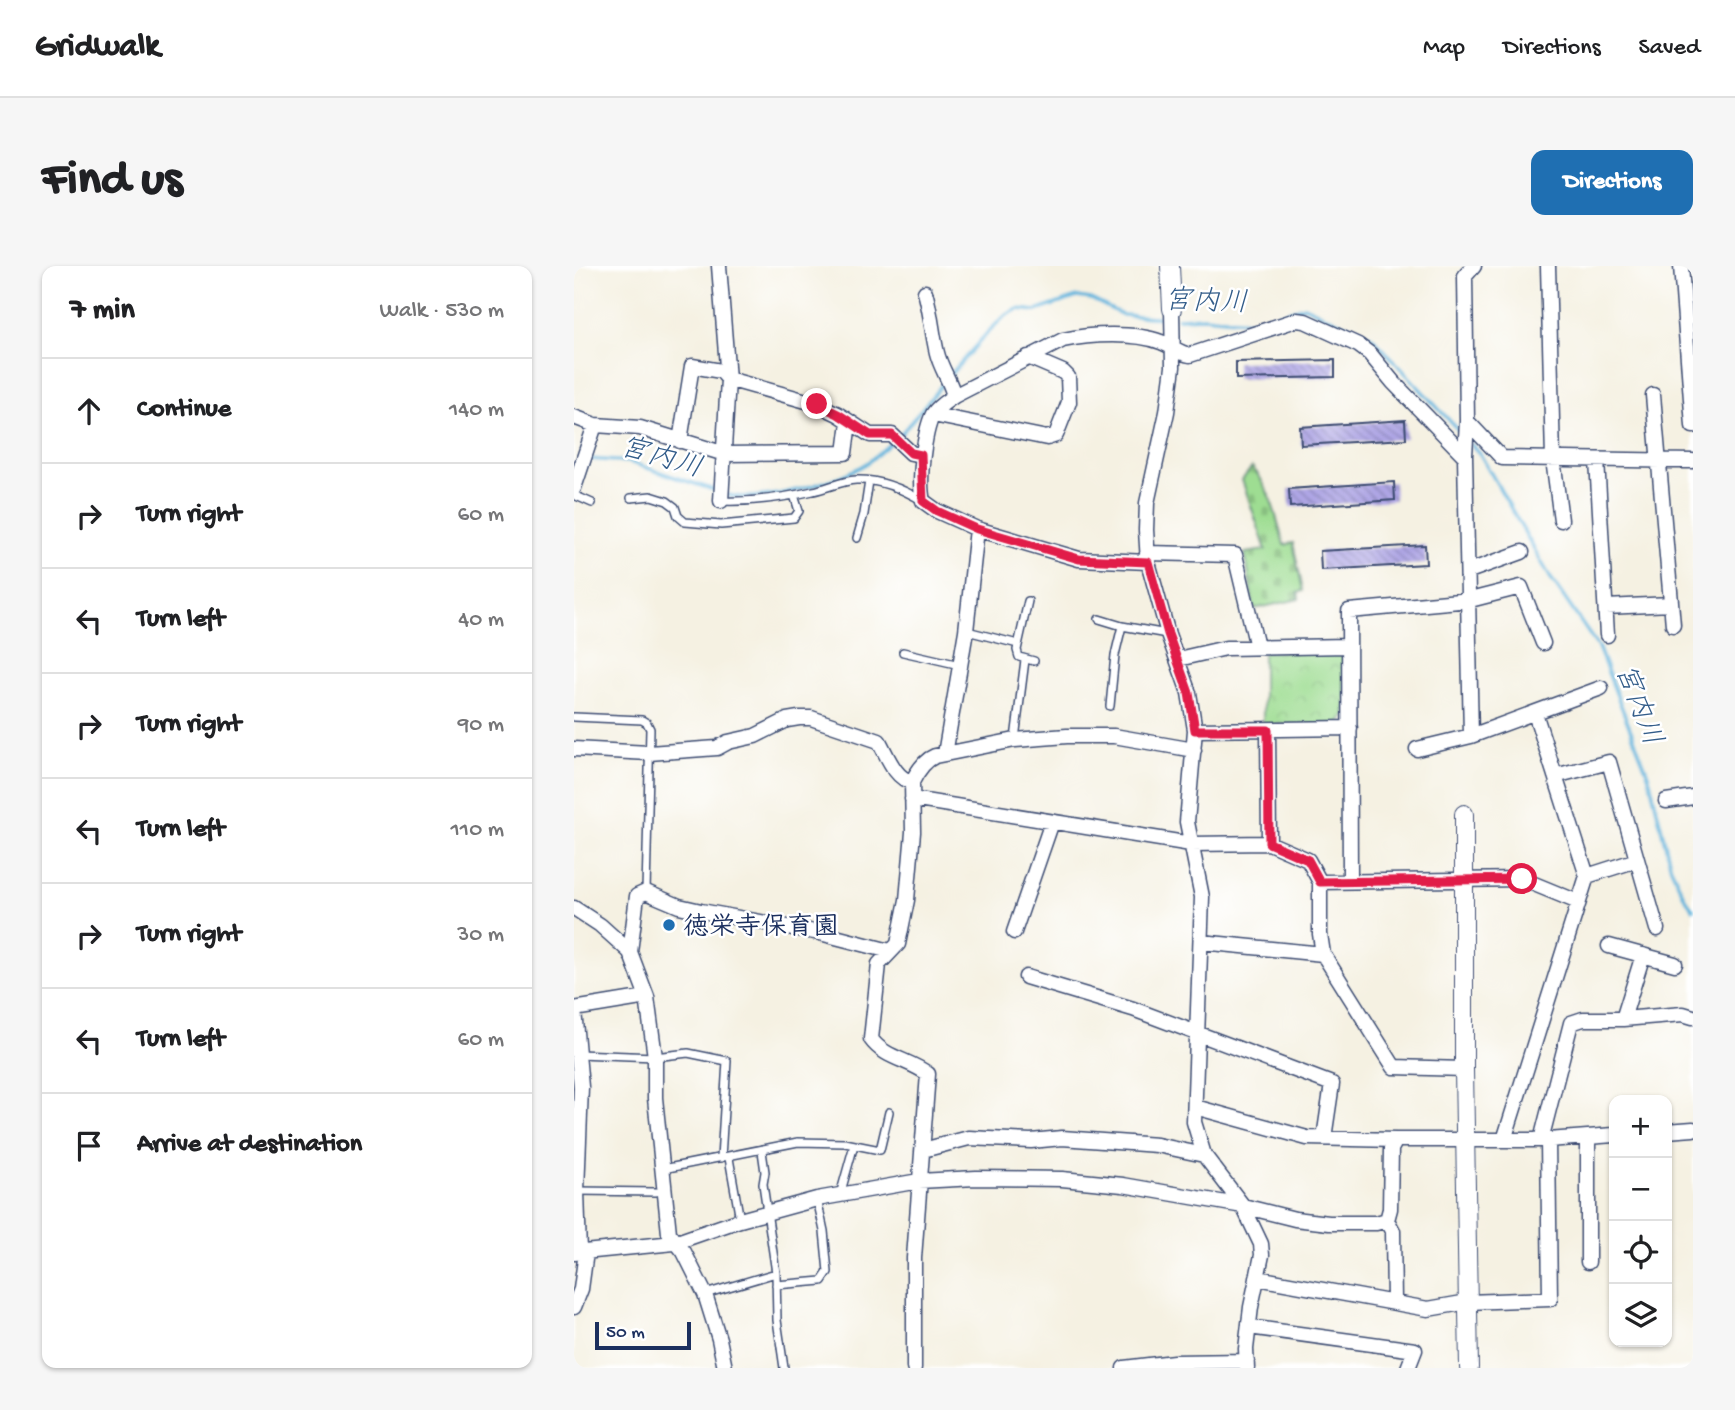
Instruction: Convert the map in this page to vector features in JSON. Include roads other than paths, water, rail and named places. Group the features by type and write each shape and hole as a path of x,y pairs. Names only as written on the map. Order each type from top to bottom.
{"street":[{"path":"719,266 728,379 722,495"},
{"path":"1124,1368 1247,1364 1249,1327 1262,1255 1261,1244 1243,1206 1204,1155 1194,1122 1202,897 1187,822 1195,730 1189,693 1168,634 1148,558 1147,503 1167,412 1173,366 1170,266"},
{"path":"1471,736 1465,456 1465,275 1474,266"},
{"path":"1548,266 1553,460 1561,520"},
{"path":"1681,266 1693,426"},
{"path":"925,292 932,313 937,356 954,396"},
{"path":"1256,647 1235,555 1079,559 977,529 937,511 923,501 921,455 933,415 940,405 1056,343 1081,336 1110,335 1158,341 1181,354 1190,355 1296,320 1317,325 1358,345 1370,354 1392,382 1465,456"},
{"path":"933,415 1047,438 1056,435 1069,402 1068,377 1063,372 1028,357"},
{"path":"680,440 692,366 721,371 728,379 817,404 870,435 896,439 911,453 921,455"},
{"path":"1653,395 1673,625"},
{"path":"574,417 594,425 640,428 725,454 845,453 849,422"},
{"path":"1467,421 1502,458 1693,461"},
{"path":"574,488 594,425"},
{"path":"1597,460 1608,635"},
{"path":"945,754 966,631 971,563 977,529"},
{"path":"1469,570 1522,552"},
{"path":"1350,882 1349,611 1470,600 1521,587 1544,644"},
{"path":"1606,607 1671,604"},
{"path":"1178,659 1226,648 1349,646"},
{"path":"1417,749 1471,736 1601,688"},
{"path":"1504,1140 1587,876 1535,713"},
{"path":"574,749 649,753 717,748 755,736 787,720 811,718 879,740 898,775 912,782"},
{"path":"1195,730 1350,728"},
{"path":"1268,730 1269,843"},
{"path":"914,1368 914,1258 928,1074 919,1067 877,1048 871,1039 879,964 898,944 907,900 913,832 912,782 929,758 1039,737 1114,736 1194,750"},
{"path":"1555,776 1609,762 1657,929"},
{"path":"1666,801 1693,797"},
{"path":"912,799 1191,844 1269,843 1308,860 1320,882 1320,933 1324,954 1394,1067 1464,1069"},
{"path":"1464,814 1464,1069 1469,1368"},
{"path":"1014,932 1052,822"},
{"path":"1587,876 1637,860"},
{"path":"1320,882 1522,879 1578,902"},
{"path":"724,1368 724,1355 705,1294 684,1252 674,1243 669,1233 655,1098 655,1057 646,997 630,952 638,896 646,892 679,906 820,933 890,951"},
{"path":"574,908 600,925 630,952"},
{"path":"1201,942 1324,954"},
{"path":"1609,946 1675,964"},
{"path":"1623,1019 1643,955"},
{"path":"1026,977 1133,1009 1332,1084 1324,1138"},
{"path":"574,1307 581,1289 578,1054 574,1010 646,997"},
{"path":"1257,1278 1428,1309 1468,1302 1550,1299 1544,1140 1571,1023 1583,1019 1684,1014 1693,1017"},
{"path":"1195,1107 1307,1138 1544,1140 1609,1135"},
{"path":"1672,1131 1692,1129 1693,1113"},
{"path":"1588,1137 1588,1262"},
{"path":"923,1150 969,1138 1031,1141 1062,1138 1157,1145 1204,1155"},
{"path":"1394,1302 1393,1231 1387,1220 1390,1209 1391,1149 1396,1140"},
{"path":"579,1253 674,1243 740,1220 817,1199 919,1181 976,1178 1062,1179 1123,1185 1243,1206 1295,1219 1329,1223 1376,1223 1387,1220"},
{"path":"1249,1327 1415,1350 1408,1368"}],"lane":[{"path":"722,495 746,502 794,495 845,481 869,481 911,494 923,501"},
{"path":"857,538 869,481"},
{"path":"574,495 592,503"},
{"path":"631,498 651,496 667,501 676,507 678,516 684,522 721,525 794,518 799,511 794,495"},
{"path":"1028,601 1018,644 1019,657 1034,661"},
{"path":"1099,618 1122,626 1168,634"},
{"path":"1110,706 1115,655 1122,626"},
{"path":"966,631 1018,644"},
{"path":"903,652 960,665"},
{"path":"1015,740 1025,660"},
{"path":"574,717 642,720 650,729 646,892"},
{"path":"578,1054 655,1057 688,1053 727,1061 725,1158 740,1220"},
{"path":"663,1169 798,1142 854,1145 880,1150 889,1112"},
{"path":"840,1195 854,1145"},
{"path":"762,1151 765,1172 763,1184 776,1273 777,1320 784,1368"},
{"path":"578,1192 656,1192"},
{"path":"776,1285 822,1281 826,1278 828,1272 824,1231 817,1199"},
{"path":"705,1294 776,1273"}],"waterway":[{"name":"宮内川","path":"951,374 989,331 1005,316 1018,309 1036,311 1077,297 1091,299 1123,315 1169,318"},
{"name":"宮内川","path":"1177,318 1204,317 1258,322 1304,306 1372,337 1461,433"},
{"name":"宮内川","path":"900,435 944,382"},
{"name":"宮内川","path":"724,494 755,497 812,486 860,467 894,440"},
{"name":"宮内川","path":"1471,444 1480,454 1550,577 1598,647 1649,777 1671,868 1693,909"},
{"name":"宮内川","path":"589,459 629,462 717,491"}],"place":[{"name":"徳栄寺保育園","path":"669,925"}]}
